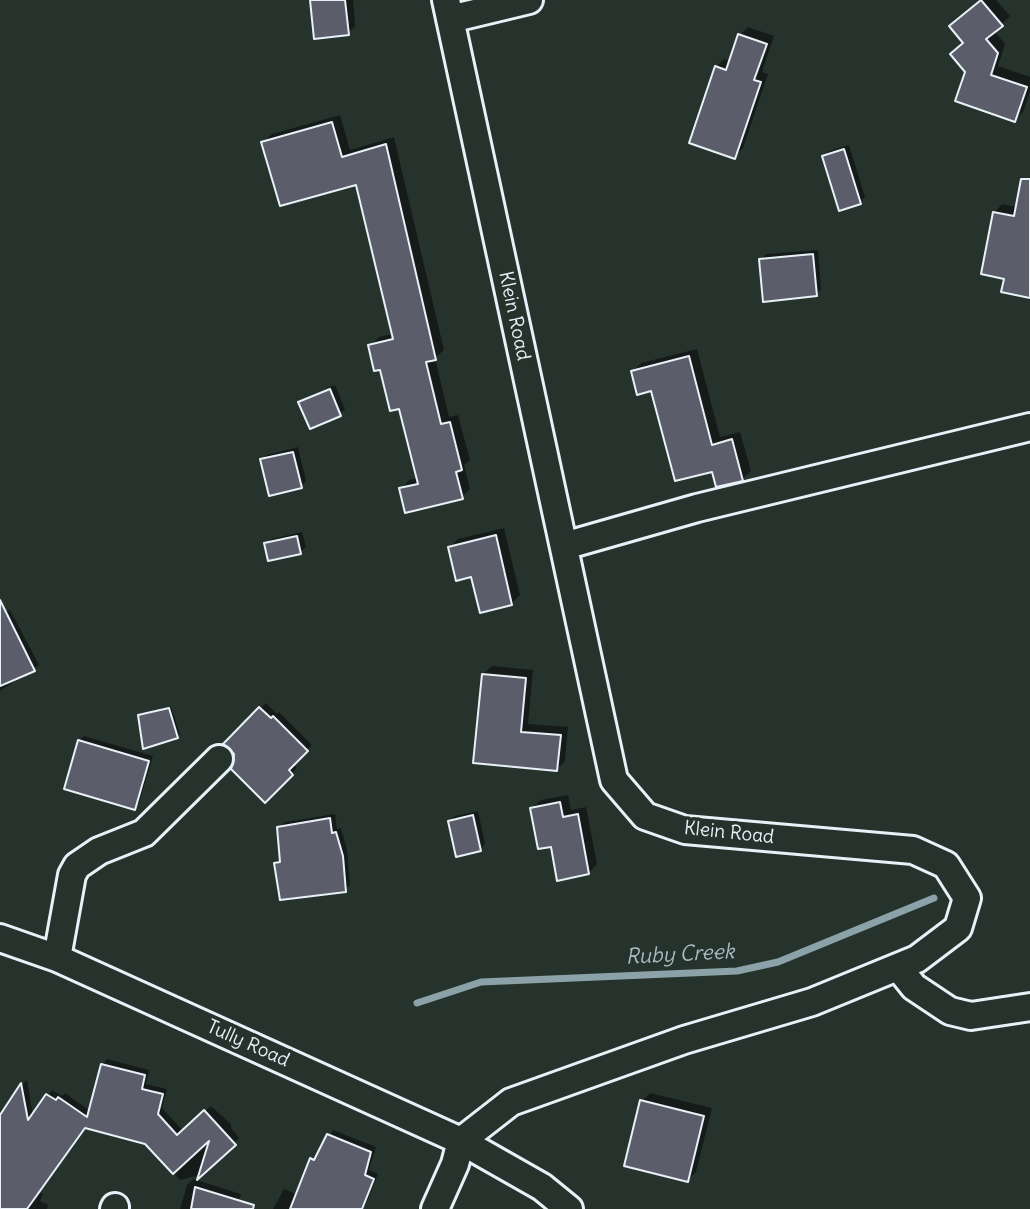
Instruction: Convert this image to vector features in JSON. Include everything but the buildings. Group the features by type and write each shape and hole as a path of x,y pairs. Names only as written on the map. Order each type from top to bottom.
{"street":[{"name":"Klein Road","path":"461,1141 511,1102 684,1040 812,1002 916,959 958,928 967,898 946,865 913,850 685,830 645,816 614,780 448,9 529,0"},
{"path":"564,546 698,508 1030,426"},
{"path":"46,953 77,866 99,851 144,833 219,759"},
{"name":"Tully Road","path":"0,927 46,953 461,1141 542,1187 569,1209"},
{"name":"Tully Road","path":"0,938 46,953"},
{"path":"898,967 914,987 950,1011 971,1016 1030,1007"},
{"path":"435,1209 461,1141"}],"waterway":[{"name":"Ruby Creek","path":"417,1003 481,982 737,971 778,962 934,898"}]}
